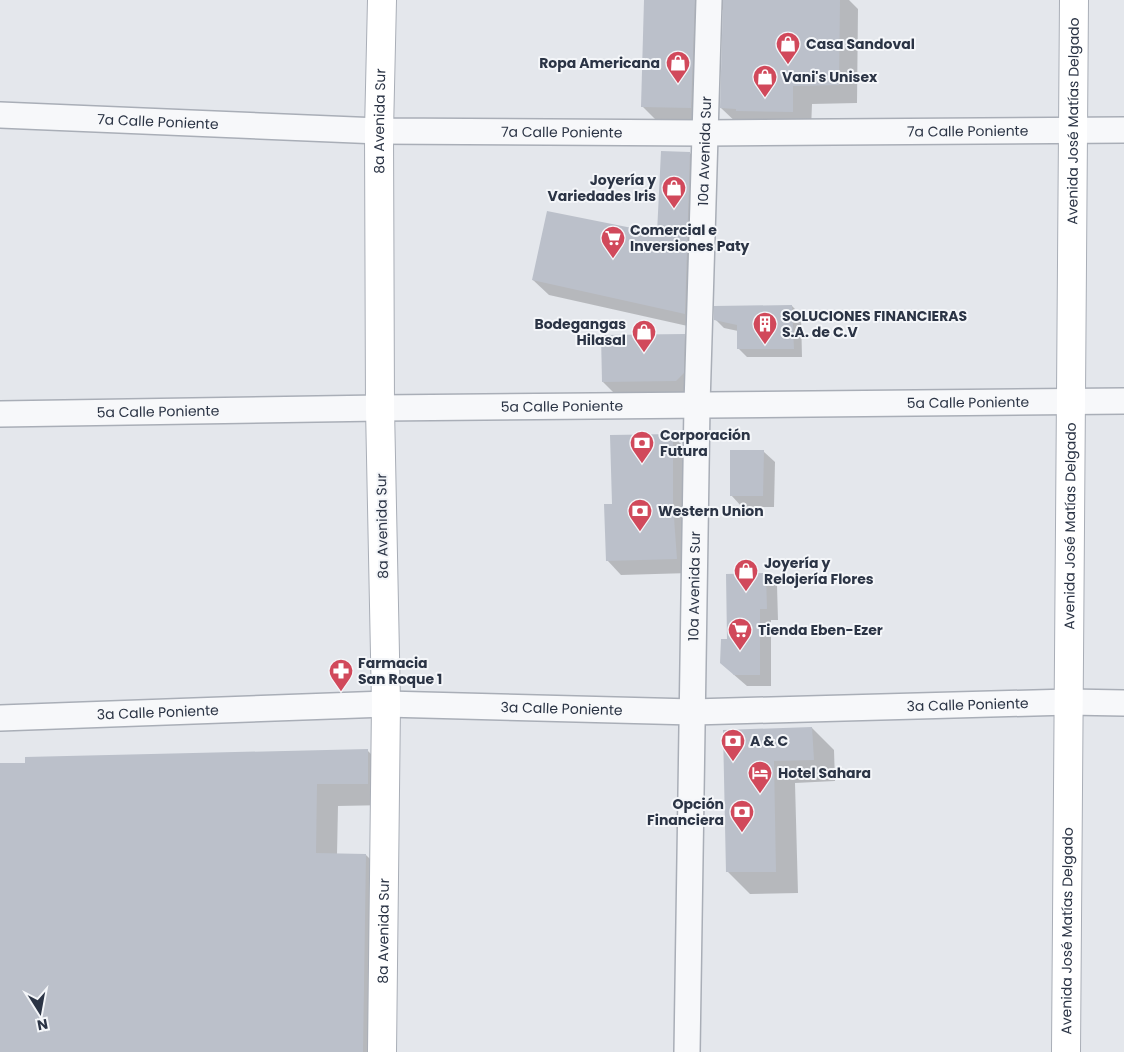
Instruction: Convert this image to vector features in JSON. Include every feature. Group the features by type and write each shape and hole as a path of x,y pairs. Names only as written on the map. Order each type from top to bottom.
{"street":[{"name":"8a Avenida Sur","path":"382,0 378,130 380,408 386,704 382,1052"},
{"name":"10a Avenida Sur","path":"687,1052 697,406 709,0"},
{"name":"Avenida José Matías Delgado","path":"1066,1052 1074,0"},
{"name":"7a Calle Poniente","path":"0,115 378,130 704,133 1124,130"},
{"name":"5a Calle Poniente","path":"0,414 380,408 1124,401"},
{"name":"3a Calle Poniente","path":"0,718 386,704 693,712 1124,702"}],"building":[{"path":"644,0 695,0 691,108 641,107"},
{"path":"723,0 840,0 839,85 793,86 793,112 736,111 736,109 720,108"},
{"name":"Comercial e Inversiones Paty","path":"661,151 690,152 685,314 532,280 547,211 657,233"},
{"path":"792,305 794,349 737,349 737,325 714,320 714,306"},
{"name":"Bodegangas Hilasal","path":"685,334 684,373 676,381 602,382 601,335"},
{"path":"673,434 673,504 677,559 606,561 604,504 612,504 610,435"},
{"path":"730,450 764,450 763,496 730,496"},
{"path":"766,573 767,609 760,609 760,675 734,675 720,663 721,639 727,639 726,574"},
{"path":"812,727 814,760 774,761 776,872 726,872 723,730"},
{"path":"368,749 368,784 317,784 316,853 366,854 363,1052 0,1052 0,763 25,763 25,757"}],"place":[{"name":"Casa Sandoval","path":"788,65"},
{"name":"Ropa Americana","path":"678,84"},
{"name":"Vani's Unisex","path":"765,98"},
{"name":"Joyería y Variedades Iris","path":"674,209"},
{"name":"Comercial e Inversiones Paty","path":"613,259"},
{"name":"SOLUCIONES FINANCIERAS S.A. de C.V","path":"765,345"},
{"name":"Bodegangas Hilasal","path":"644,353"},
{"name":"Corporación Futura","path":"642,464"},
{"name":"Western Union","path":"640,532"},
{"name":"Joyería y Relojería Flores","path":"746,592"},
{"name":"Tienda Eben-Ezer","path":"740,651"},
{"name":"Farmacia San Roque 1","path":"341,692"},
{"name":"A & C","path":"733,762"},
{"name":"Hotel Sahara","path":"760,794"},
{"name":"Opción Financiera","path":"742,833"}]}
